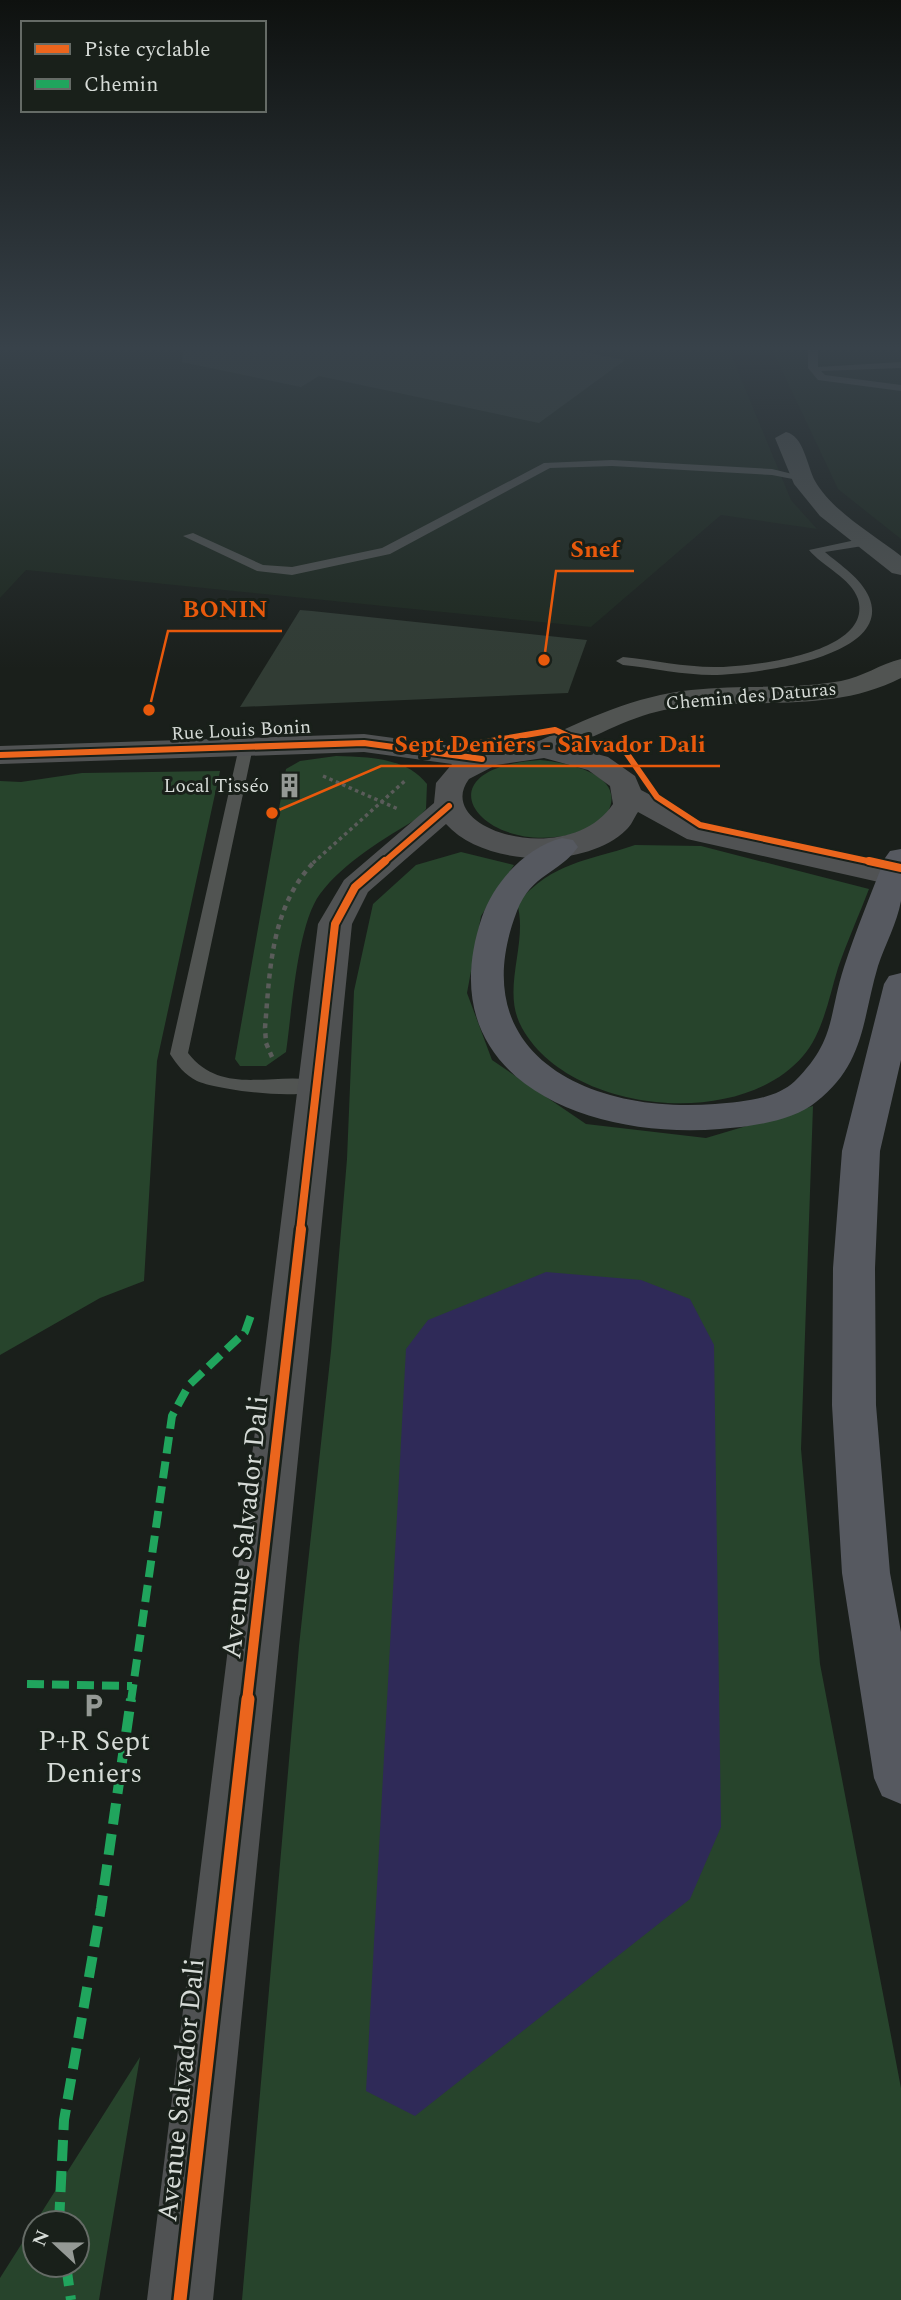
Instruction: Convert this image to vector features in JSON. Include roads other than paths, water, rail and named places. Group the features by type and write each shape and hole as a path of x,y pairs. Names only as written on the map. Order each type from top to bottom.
{"highway":[{"path":"562,848 529,869 510,889 498,913 487,968 495,1020 503,1039 529,1071 564,1092 619,1111 672,1120 747,1114 800,1097 838,1055 861,968 901,858"},
{"path":"901,984 861,1151 854,1268 854,1405 866,1573 901,1778"}],"street":[{"path":"793,454 803,478 828,511 901,568"},
{"name":"Chemin des Daturas","path":"545,749 639,709 666,702 818,692 860,683 901,667"},
{"name":"Chemin des Daturas","path":"602,764 610,730 639,709"},
{"name":"Rue Louis Bonin","path":"0,755 364,743 482,759"},
{"name":"Rue Louis Bonin","path":"397,748 451,794"},
{"path":"698,832 630,796 621,779 602,764 576,754 545,749 522,750 482,759 463,769 451,794 456,818 480,836 515,846 562,848 610,832 698,832 901,877"},
{"name":"Avenue Salvador Dali","path":"180,2300 335,924 355,887 391,857 451,794"},
{"path":"610,832 626,815 630,796"},
{"name":"Avenue Salvador Dali","path":"391,857 425,844 480,836"}],"lane":[{"path":"189,536 261,568 292,571 386,551 548,464 665,466 772,472 803,478"},
{"path":"623,661 714,671 754,668 818,654 849,642 862,627 866,613 864,600 857,588 815,550 865,542"},
{"path":"246,747 179,1054 186,1066 214,1083 316,1086"}],"place":[{"name":"Snef","path":"544,660"},
{"name":"BONIN","path":"149,710"},
{"name":"Local Tisséo","path":"289,785"},
{"name":"Sept Deniers - Salvador Dali","path":"272,813"},
{"name":"P+R Sept Deniers","path":"94,1706"}]}
